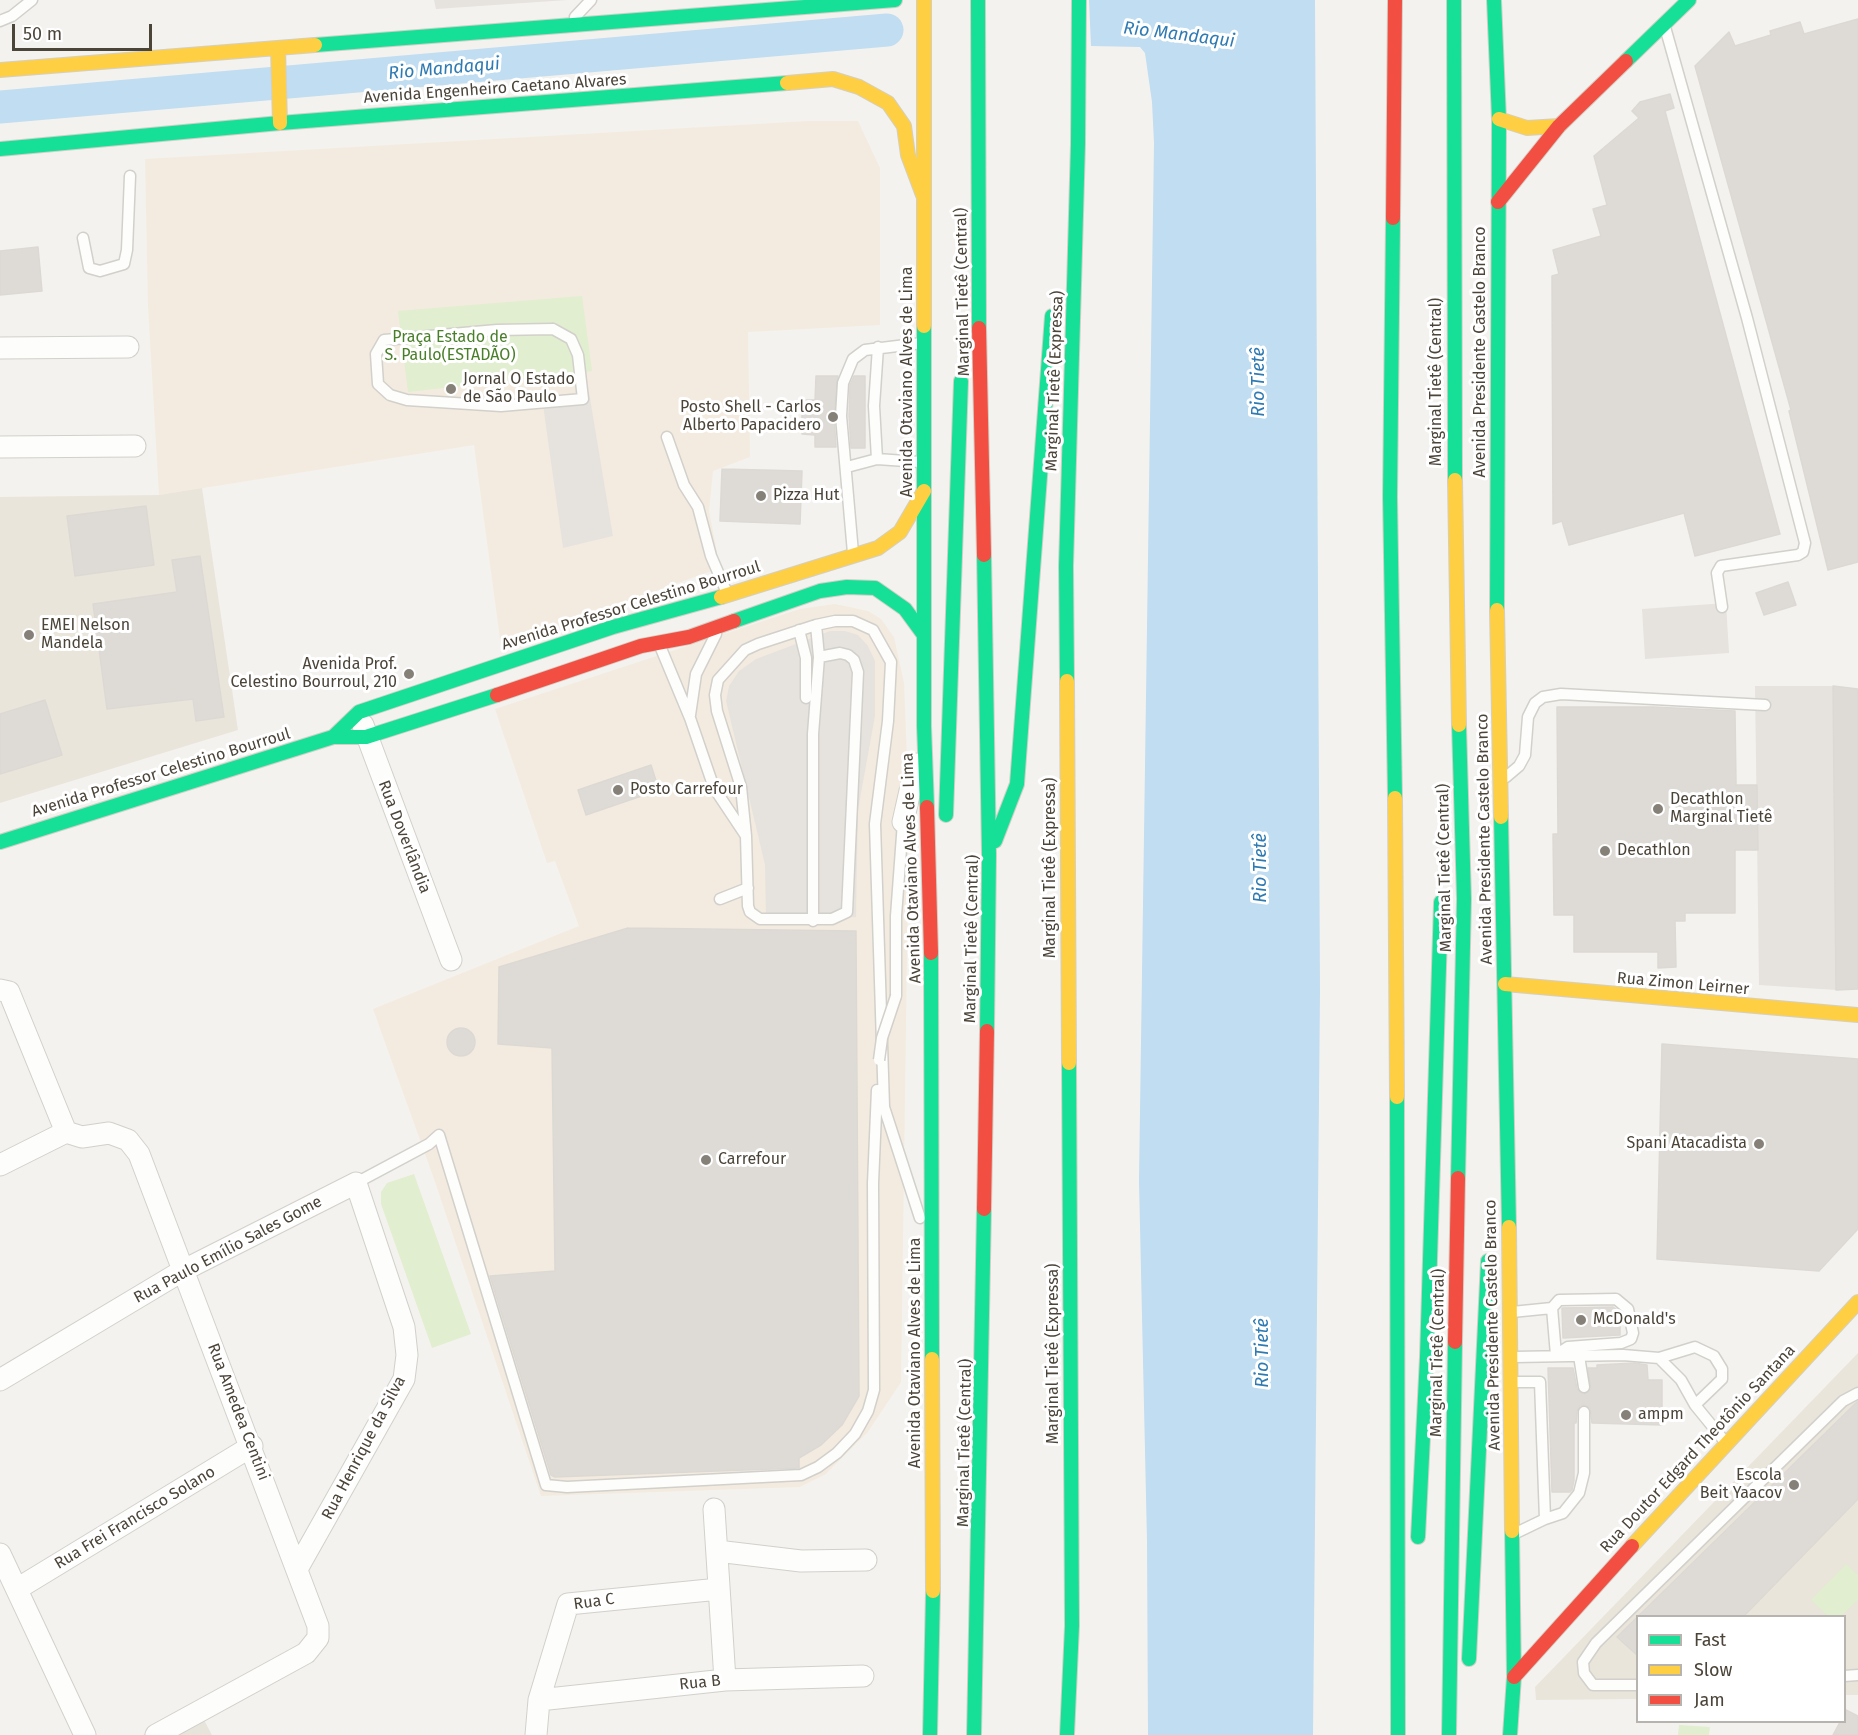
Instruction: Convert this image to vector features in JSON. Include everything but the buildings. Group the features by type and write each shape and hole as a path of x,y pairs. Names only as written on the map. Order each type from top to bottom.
{"main road":[{"path":"0,70 895,0"},
{"name":"Avenida Otaviano Alves de Lima","path":"924,0 924,726 931,921 933,1588 930,1735"},
{"name":"Marginal Tietê (Central)","path":"974,1735 980,1536 989,855 977,191 978,0"},
{"name":"Marginal Tietê (Expressa)","path":"1067,1735 1072,1614 1066,566 1078,144 1079,0"},
{"path":"1395,0 1390,497 1396,841 1398,1735"},
{"name":"Marginal Tietê (Central)","path":"1450,1735 1449,1598 1464,899 1455,607 1454,0"},
{"name":"Avenida Presidente Castelo Branco","path":"1494,0 1499,119 1497,651 1507,1076 1514,1677 1510,1735"},
{"path":"1498,202 1559,126 1689,0"},
{"path":"278,48 280,123"},
{"name":"Avenida Engenheiro Caetano Alvares","path":"0,149 280,123 833,79 859,87 888,103 897,113 904,126 908,155 923,195"},
{"path":"1499,119 1527,128 1559,126"},
{"path":"1062,181 1078,144"},
{"path":"964,332 977,191"},
{"path":"989,855 1017,784 1053,299"},
{"path":"931,921 948,797 962,367"},
{"name":"Avenida Professor Celestino Bourroul","path":"333,737 359,712 655,614 721,596 853,554 881,553 900,532 924,491"},
{"name":"Avenida Professor Celestino Bourroul","path":"0,842 333,737 366,737 659,642 688,637 820,591 879,582 924,634"},
{"path":"702,632 695,626 694,620 700,608 721,596"},
{"path":"655,614 668,627 688,637"},
{"path":"613,627 659,642"},
{"path":"1446,782 1450,760 1460,740"},
{"path":"1418,1546 1427,1357 1442,884"},
{"name":"Rua Zimon Leirner","path":"1505,984 1858,1016"},
{"path":"1492,1116 1507,1076"},
{"path":"1468,1673 1488,1252"},
{"name":"Rua Doutor Edgard Theotônio Santana","path":"1514,1677 1563,1620 1858,1302"},
{"path":"980,1536 990,1638"},
{"path":"1398,1614 1413,1576"},
{"path":"1513,1585 1529,1620"},
{"path":"1545,1621 1563,1620"},
{"path":"1450,1735 1463,1706"}],"street":[{"path":"0,348 128,347"},
{"path":"0,447 135,446"},
{"name":"Rua Doverlândia","path":"359,712 366,737 451,960"},
{"path":"903,822 924,726"},
{"path":"0,990 9,992 66,1132 0,1165"},
{"name":"Rua Amedea Centini","path":"66,1132 82,1137 109,1133 128,1140 139,1154 182,1271 252,1446 318,1626 318,1638 306,1653 156,1735"},
{"name":"Rua Paulo Emílio Sales Gome","path":"0,1380 182,1271 356,1183"},
{"name":"Rua Henrique da Silva","path":"297,1569 404,1379 407,1355 404,1328 356,1183"},
{"name":"Rua Frei Francisco Solano","path":"17,1589 252,1446"},
{"path":"714,1509 725,1680"},
{"path":"717,1551 801,1561 866,1560"},
{"path":"0,1554 85,1735"},
{"name":"Rua C","path":"538,1700 567,1604 719,1589"},
{"name":"Rua B","path":"538,1700 725,1680 863,1676"},
{"path":"536,1735 538,1700"}],"lane":[{"path":"0,21 12,16 32,0"},
{"path":"567,25 591,0"},
{"path":"705,0 719,13"},
{"path":"1664,24 1748,318 1805,543 1803,552 1798,555 1721,566 1717,573 1722,607"},
{"path":"83,238 89,268 100,271 124,264 127,258 130,176"},
{"path":"553,329 571,339 578,355 583,399 501,406 407,400 390,395 378,384 376,354 384,340 395,338 553,329"},
{"path":"853,554 841,416 843,383 853,359 865,350 925,343"},
{"path":"877,459 874,406 878,347"},
{"path":"667,437 684,485 698,507 721,596"},
{"path":"847,467 877,459 925,463"},
{"path":"819,657 840,653 848,655 854,660 858,672 848,912 832,920 813,921 760,919 750,912 741,787 717,711 715,695 718,680 745,650 816,625 835,621 853,621 873,630 891,662 888,721 875,824 884,1107 932,1256"},
{"path":"690,718 696,674 709,645 722,625"},
{"path":"813,921 813,734 819,657 816,625"},
{"path":"799,630 806,658 806,698"},
{"path":"659,642 690,718 714,788 746,836"},
{"path":"1500,780 1520,766 1525,755 1528,717 1535,703 1542,697 1561,694 1765,705"},
{"name":"Rua Paulo Emílio Sales Gome","path":"356,1183 429,1144 439,1136 546,1485 567,1487 801,1475 818,1467 837,1453 855,1434 868,1412 874,1390 873,1184 879,1060 882,1038 896,996 896,916 903,822"},
{"path":"720,899 748,888"},
{"path":"1509,1312 1552,1308 1559,1300 1616,1299 1631,1316 1633,1333 1631,1339 1620,1343 1568,1347 1556,1355"},
{"path":"1552,1308 1556,1355"},
{"path":"1510,1357 1623,1355 1659,1358 1695,1347 1714,1356 1722,1369 1722,1379 1695,1405"},
{"path":"1579,1356 1580,1382"},
{"path":"1659,1358 1681,1380 1695,1405 1726,1443"},
{"path":"1510,1382 1544,1382 1545,1519"},
{"path":"1636,1686 1593,1685 1584,1673 1583,1662 1596,1643 1621,1618 1844,1401 1858,1393"},
{"path":"1512,1535 1563,1513 1579,1492 1584,1473 1584,1412"}],"shaded area":[{"path":"434,0 567,0 436,9"},
{"name":"Jornal O Estado de São Paulo","path":"809,121 858,121 880,168 880,325 748,332 750,457 713,471 709,511 720,568 501,646 474,445 159,495 148,306 145,159"},
{"path":"589,392 613,536 563,548 542,398"},
{"path":"202,488 238,730 0,803 0,497 159,495"},
{"path":"1726,603 1729,653 1645,659 1642,609"},
{"path":"835,604 868,611 881,619 894,637 904,683 909,809 901,1382 867,1433 826,1474 800,1487 541,1496 433,1176 373,1009 579,926 555,861 547,863 495,709 800,609"},
{"path":"830,631 845,631 858,635 868,646 875,661 875,716 858,810 856,917 766,922 765,865 726,701 729,686 739,671 756,659"},
{"path":"1755,686 1833,686 1836,990 1759,985"},
{"name":"Escola Beit Yaacov","path":"1858,1353 1858,1695 1846,1695 1846,1615 1636,1615 1636,1699 1536,1700 1535,1687"},
{"path":"196,1705 212,1735 143,1735"}],"green space":[{"name":"Praça Estado de S. Paulo(ESTADÃO)","path":"582,296 592,371 408,392 398,311"},
{"path":"414,1174 471,1334 432,1348 381,1204 381,1192 387,1183"},
{"path":"1846,1564 1858,1575 1858,1600 1842,1615 1827,1615 1811,1600"},
{"path":"1679,1725 1710,1727 1709,1735 1678,1735"}],"water":[{"name":"Rio Tietê","path":"1089,0 1315,0 1320,991 1313,1735 1148,1735 1147,1541 1139,1181 1154,143 1152,102 1145,53 1140,47 1091,46"}],"waterway":[{"name":"Rio Mandaqui","path":"0,107 887,30"}],"traffic: fast":[{"path":"315,45 895,0"},
{"path":"978,0 979,328"},
{"path":"1067,681 1066,566 1078,144 1079,0"},
{"path":"1454,0 1455,480"},
{"path":"1494,0 1499,119 1497,610"},
{"path":"1626,61 1689,0"},
{"path":"0,149 280,123 787,83"},
{"path":"1393,218 1390,497 1395,798"},
{"path":"995,841 1017,784 1052,316"},
{"path":"924,326 924,726 927,807"},
{"path":"946,815 961,381"},
{"path":"984,555 989,855 987,1031"},
{"path":"734,621 820,591 847,587 875,588 905,609 924,635"},
{"path":"333,737 359,712 613,627 721,597"},
{"path":"0,842 333,737 366,737 497,695"},
{"path":"1458,1178 1464,899 1459,725"},
{"path":"1501,817 1509,1227"},
{"path":"1418,1537 1427,1357 1441,902"},
{"path":"931,953 932,1359"},
{"path":"1067,1735 1072,1626 1069,1063"},
{"path":"1397,1097 1398,1735"},
{"path":"974,1735 984,1209"},
{"path":"1469,1659 1488,1261"},
{"path":"1449,1735 1455,1342"},
{"path":"1510,1735 1514,1677 1512,1531"},
{"path":"930,1735 933,1591"}],"traffic: slow":[{"path":"924,0 924,326"},
{"path":"0,70 315,45"},
{"path":"278,48 280,123"},
{"path":"787,83 833,79 859,87 888,103 904,126 908,155 923,195"},
{"path":"1499,119 1527,128 1559,126"},
{"path":"1455,480 1459,725"},
{"path":"721,597 878,548 900,532 924,491"},
{"path":"1497,610 1501,817"},
{"path":"1067,681 1069,1063"},
{"path":"1395,798 1397,1097"},
{"path":"1505,984 1858,1015"},
{"path":"1509,1227 1512,1531"},
{"path":"1632,1546 1858,1302"},
{"path":"932,1359 933,1591"}],"traffic: jam":[{"path":"1393,218 1395,0"},
{"path":"1498,202 1559,126 1626,61"},
{"path":"979,328 984,555"},
{"path":"497,695 641,646 689,637 734,621"},
{"path":"927,807 931,953"},
{"path":"984,1209 987,1031"},
{"path":"1455,1342 1458,1178"},
{"path":"1514,1677 1632,1546"}],"place":[{"name":"Jornal O Estado de São Paulo","path":"451,389"},
{"name":"Posto Shell - Carlos Alberto Papacidero","path":"833,417"},
{"name":"Pizza Hut","path":"761,496"},
{"name":"EMEI Nelson Mandela","path":"29,635"},
{"name":"Avenida Prof. Celestino Bourroul, 210","path":"409,674"},
{"name":"Posto Carrefour","path":"618,790"},
{"name":"Decathlon Marginal Tietê","path":"1658,809"},
{"name":"Decathlon","path":"1605,851"},
{"name":"Spani Atacadista","path":"1759,1144"},
{"name":"Carrefour","path":"706,1160"},
{"name":"McDonald's","path":"1581,1320"},
{"name":"ampm","path":"1626,1415"},
{"name":"Escola Beit Yaacov","path":"1794,1485"}]}
